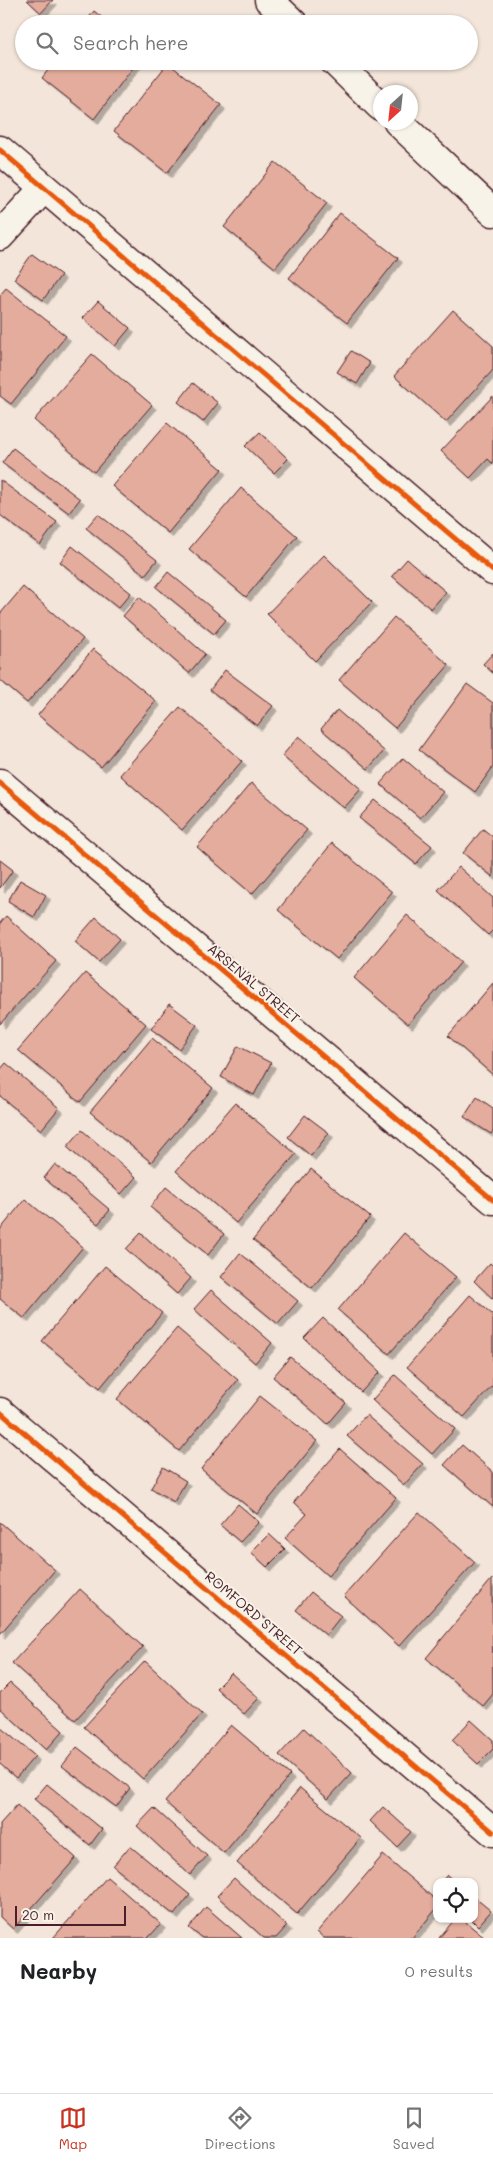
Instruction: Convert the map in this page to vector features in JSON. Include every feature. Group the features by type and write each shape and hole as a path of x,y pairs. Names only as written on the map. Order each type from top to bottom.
{"street":[{"path":"269,0 285,15"},
{"path":"343,70 373,99"},
{"path":"406,130 493,212"},
{"path":"0,150 493,571"},
{"path":"0,236 44,188"},
{"name":"ARSENAL STREET","path":"0,783 493,1200"},
{"name":"ROMFORD STREET","path":"0,1412 493,1832"}],"building":[{"path":"27,0 53,0 41,13"},
{"path":"94,11 99,15 91,15"},
{"path":"48,70 131,70 94,119 42,78"},
{"path":"162,70 177,70 221,105 167,173 114,131"},
{"path":"275,162 327,203 275,268 224,227"},
{"path":"340,213 398,258 347,323 289,278"},
{"path":"32,254 61,275 43,300 14,279"},
{"path":"6,288 66,336 11,404 0,396 0,295"},
{"path":"98,301 130,328 115,346 83,318"},
{"path":"453,310 493,346 493,370 446,422 394,376"},
{"path":"351,351 370,363 357,384 337,372"},
{"path":"92,354 152,405 94,472 34,420"},
{"path":"193,383 218,403 203,422 178,402"},
{"path":"493,396 493,464 488,459 470,478 441,451"},
{"path":"167,423 222,469 168,533 112,486"},
{"path":"260,432 288,459 274,473 245,446"},
{"path":"13,448 80,499 69,513 2,463"},
{"path":"0,480 57,522 40,545 0,515"},
{"path":"241,488 297,536 246,597 189,549"},
{"path":"98,514 157,560 145,575 86,528"},
{"path":"72,546 131,593 118,608 60,562"},
{"path":"324,555 372,602 315,661 267,614"},
{"path":"407,559 446,592 431,609 392,576"},
{"path":"168,572 226,620 214,634 156,587"},
{"path":"23,587 83,639 27,703 0,680 0,614"},
{"path":"139,597 205,654 189,673 123,616"},
{"path":"394,617 449,665 395,728 339,680"},
{"path":"93,649 156,701 101,767 38,715"},
{"path":"493,653 493,673 483,664"},
{"path":"225,670 273,706 257,726 210,690"},
{"path":"467,684 493,703 493,767 475,792 419,750"},
{"path":"180,707 242,761 182,830 120,775"},
{"path":"337,710 384,751 368,769 321,729"},
{"path":"299,736 361,789 344,808 282,756"},
{"path":"403,758 443,792 420,818 380,784"},
{"path":"251,783 307,830 252,894 197,847"},
{"path":"375,800 432,846 416,864 359,818"},
{"path":"483,829 493,837 493,877 463,853"},
{"path":"332,843 392,892 337,959 278,910"},
{"path":"0,860 13,870 0,888"},
{"path":"459,867 493,898 493,930 488,935 438,890"},
{"path":"20,880 46,895 34,917 8,901"},
{"path":"407,915 461,962 408,1024 354,978"},
{"path":"6,916 56,961 0,1024 0,923"},
{"path":"96,917 120,939 99,962 75,941"},
{"path":"85,973 146,1024 80,1102 18,1050"},
{"path":"493,983 493,1075 448,1036"},
{"path":"169,1004 197,1025 179,1049 151,1029"},
{"path":"152,1038 213,1088 151,1162 90,1112"},
{"path":"238,1046 271,1063 254,1095 221,1077"},
{"path":"6,1063 59,1108 41,1130 0,1096 0,1070"},
{"path":"477,1097 493,1108 493,1131 491,1134 464,1117"},
{"path":"235,1103 296,1154 236,1223 176,1171"},
{"path":"305,1115 329,1133 311,1156 288,1137"},
{"path":"82,1130 136,1177 121,1194 67,1147"},
{"path":"55,1164 110,1210 98,1224 44,1178"},
{"path":"311,1169 370,1217 312,1288 253,1240"},
{"path":"166,1187 224,1234 208,1255 150,1207"},
{"path":"25,1199 83,1247 24,1318 0,1299 0,1230"},
{"path":"141,1233 191,1278 177,1294 126,1249"},
{"path":"404,1233 456,1277 389,1354 338,1310"},
{"path":"240,1253 298,1301 278,1324 221,1277"},
{"path":"490,1263 493,1266 493,1299 474,1281"},
{"path":"105,1266 162,1313 100,1388 42,1341"},
{"path":"211,1290 272,1343 255,1363 194,1309"},
{"path":"470,1295 493,1315 493,1385 464,1417 407,1367"},
{"path":"323,1318 380,1372 361,1392 304,1338"},
{"path":"177,1328 238,1380 179,1451 117,1399"},
{"path":"290,1357 346,1403 328,1424 273,1377"},
{"path":"395,1375 455,1429 432,1454 372,1400"},
{"path":"260,1396 317,1441 257,1514 201,1469"},
{"path":"366,1415 423,1464 404,1485 347,1436"},
{"path":"462,1445 493,1472 493,1507 444,1465"},
{"path":"340,1449 396,1498 328,1576 285,1538 307,1514 294,1502"},
{"path":"163,1467 186,1481 174,1502 151,1488"},
{"path":"238,1504 259,1522 240,1542 220,1525"},
{"path":"419,1512 475,1562 399,1646 344,1596"},
{"path":"0,1522 55,1570 0,1634"},
{"path":"269,1534 285,1549 267,1567 251,1552"},
{"path":"492,1579 493,1694 483,1706 426,1658"},
{"path":"80,1589 143,1647 75,1720 12,1663"},
{"path":"311,1592 341,1616 326,1635 296,1610"},
{"path":"145,1661 202,1714 143,1779 84,1727"},
{"path":"231,1673 259,1698 244,1714 216,1688"},
{"path":"10,1683 63,1731 46,1750 0,1708 0,1693"},
{"path":"471,1720 493,1740 493,1749 478,1764 452,1740"},
{"path":"231,1725 290,1775 224,1853 165,1802"},
{"path":"0,1727 35,1756 16,1778 0,1764"},
{"path":"304,1728 352,1773 328,1799 279,1755"},
{"path":"77,1747 130,1788 116,1807 62,1766"},
{"path":"47,1784 102,1829 90,1845 34,1799"},
{"path":"300,1788 361,1838 297,1914 237,1863"},
{"path":"17,1805 76,1858 13,1929 0,1917 0,1824"},
{"path":"383,1807 411,1832 397,1847 370,1821"},
{"path":"154,1808 207,1856 190,1875 137,1826"},
{"path":"130,1846 190,1895 174,1915 113,1866"},
{"path":"383,1855 433,1898 433,1913 412,1938 324,1938 317,1932"},
{"path":"107,1877 161,1924 148,1938 53,1938"},
{"path":"234,1878 287,1926 276,1938 264,1938 217,1896"},
{"path":"478,1900 491,1911 478,1926 475,1923 478,1923"},
{"path":"206,1907 242,1938 202,1938 189,1928"},
{"path":"452,1923 467,1923 485,1938 439,1938"}],"cycle path":[{"path":"0,150 493,571"},
{"path":"0,783 493,1200"},
{"path":"0,1412 493,1832"}]}
